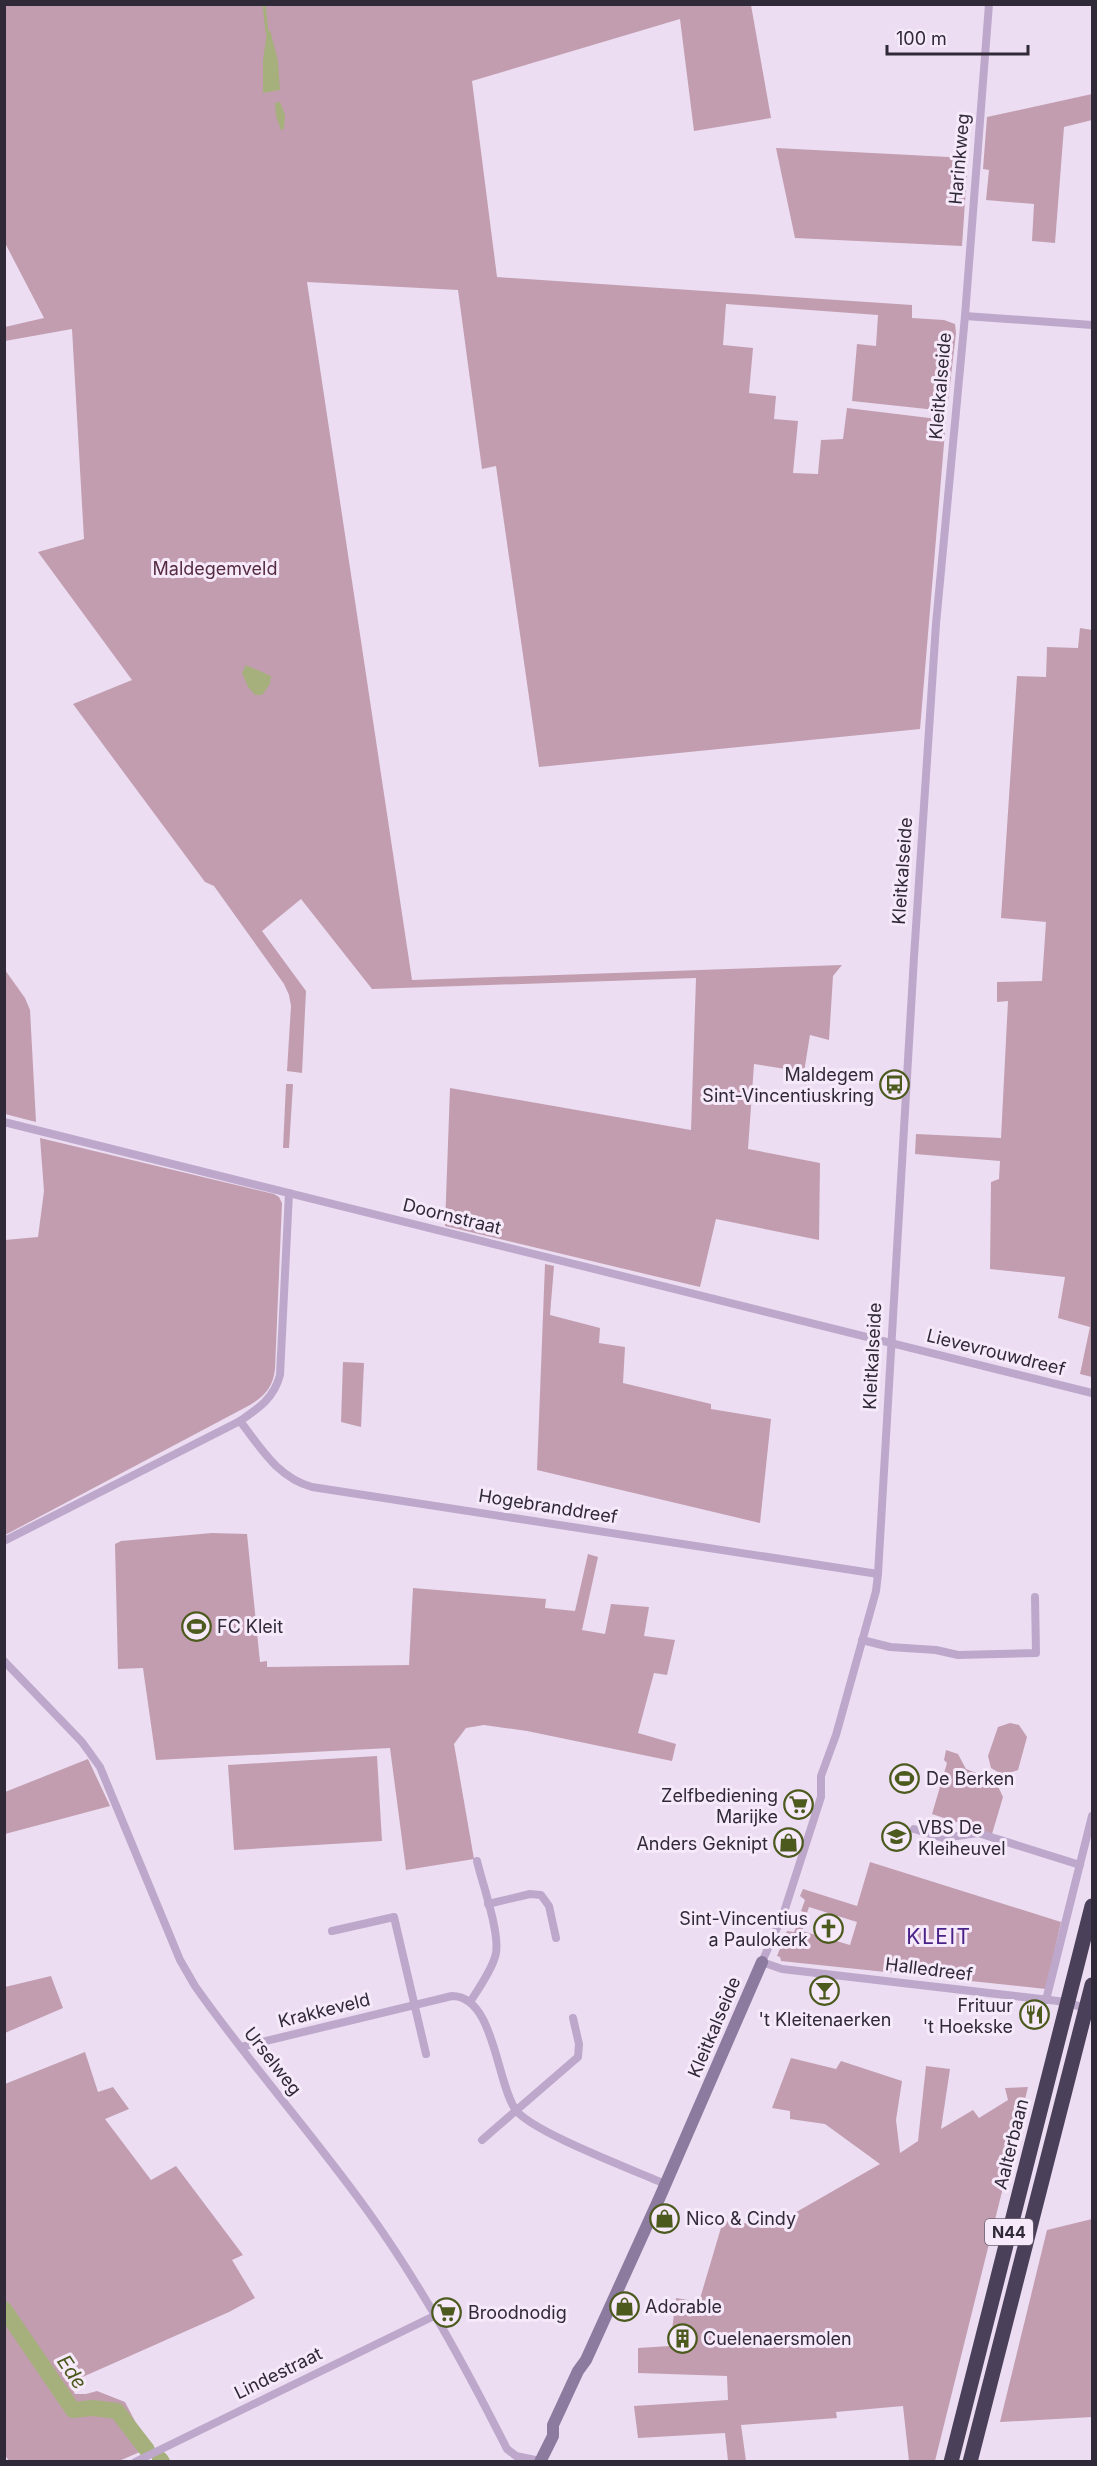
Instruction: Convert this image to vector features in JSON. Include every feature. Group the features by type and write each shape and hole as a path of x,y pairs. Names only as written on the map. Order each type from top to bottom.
{"highway":[{"name":"Aalterbaan","path":"951,2462 1092,1906"},
{"name":"N44","path":"970,2462 1089,2009 1092,1985"}],"street":[{"name":"Harinkweg","path":"965,316 989,4"},
{"name":"Kleitkalseide","path":"540,2461 553,2436 553,2425 578,2371 586,2360 784,1912 821,1797 821,1776 836,1735 878,1574 936,624 965,316 1092,325"},
{"name":"Doornstraat","path":"4,1122 891,1342"},
{"path":"4,1541 240,1421 267,1400 280,1375 289,1193"},
{"name":"Lievevrouwdreef","path":"891,1342 1092,1392"},
{"name":"Hogebranddreef","path":"240,1421 280,1471 294,1481 312,1487 878,1574"},
{"path":"862,1640 890,1647 936,1650 958,1655 1036,1653 1035,1597"},
{"name":"Urselweg","path":"4,1661 82,1742 100,1767 180,1960 209,2005 366,2208 421,2289 507,2449 516,2456 540,2461"},
{"path":"1046,2000 1092,1816"},
{"path":"914,1829 944,1838 978,1833 1080,1865"},
{"path":"477,1861 496,1936 497,1950 491,1966 470,2002 484,2016 503,2083 516,2111 546,2131 665,2184"},
{"path":"488,1904 530,1894 541,1895 549,1906 556,1938"},
{"path":"332,1931 394,1917 426,2054"},
{"name":"Halledreef","path":"762,1962 782,1969 1046,2000 1089,2009"},
{"name":"Krakkeveld","path":"241,2047 452,1996 462,1997 470,2002"},
{"path":"482,2140 578,2057 579,2044 573,2018"},
{"name":"Lindestraat","path":"135,2462 436,2314"}],"green space":[{"name":"Maldegemveld","path":"4,5 751,5 771,118 694,131 680,19 472,81 497,277 912,305 912,318 944,320 955,324 956,333 947,410 936,410 852,401 857,344 876,346 878,315 726,304 723,345 753,348 749,393 776,396 774,419 798,421 793,473 818,474 821,440 843,439 847,408 946,420 920,729 539,767 496,466 482,469 458,290 307,282 412,980 842,965 833,976 829,1040 810,1035 804,1072 754,1064 748,1149 820,1163 819,1240 716,1219 700,1287 445,1226 450,1088 691,1130 696,978 372,989 301,899 262,931 306,991 302,1073 287,1071 291,1006 284,984 214,886 205,882 73,704 132,680 38,552 84,539 72,329 5,341 5,327 44,318 5,243"},
{"path":"1092,94 1092,120 1064,127 1055,243 1032,241 1034,204 986,200 989,170 983,169 987,117"},
{"path":"776,148 968,158 962,246 795,238"},
{"path":"1080,628 1092,630 1092,1377 1080,1374 1090,1327 1058,1318 1065,1277 990,1269 991,1182 999,1179 1000,1161 915,1154 916,1134 1001,1138 1008,1001 997,1002 997,982 1042,981 1046,922 1001,918 1017,676 1046,677 1047,647 1078,648"},
{"path":"5,970 25,998 30,1010 36,1122 5,1114"},
{"path":"286,1084 293,1084 289,1148 283,1148"},
{"path":"40,1138 279,1197 282,1203 275,1369 267,1390 250,1405 5,1535 5,1240 38,1237 44,1191"},
{"path":"545,1264 554,1266 550,1315 600,1328 599,1343 625,1347 623,1383 711,1404 711,1409 771,1419 760,1523 537,1470"},
{"path":"343,1362 364,1363 361,1427 341,1422"},
{"path":"212,1533 247,1534 260,1662 267,1661 267,1667 409,1665 413,1588 546,1599 545,1608 575,1611 588,1554 598,1557 582,1630 605,1634 611,1604 649,1607 644,1636 675,1640 667,1675 654,1673 638,1733 676,1744 672,1761 527,1731 484,1725 466,1728 454,1744 474,1859 406,1870 390,1748 156,1760 143,1668 118,1669 115,1544 121,1541"},
{"path":"1010,1723 1019,1725 1027,1737 1018,1770 1003,1775 991,1768 988,1756 998,1727"},
{"path":"946,1750 958,1754 966,1769 995,1780 1003,1797 992,1834 932,1814 947,1763 944,1760"},
{"path":"377,1756 382,1841 234,1850 228,1765"},
{"path":"88,1759 110,1806 5,1834 5,1792"},
{"path":"870,1862 1061,1922 1046,1989 781,1961 777,1956 787,1931 794,1932 798,1923 804,1925 802,1931 850,1945 857,1922 809,1907 807,1913 801,1911 805,1900 800,1896 803,1889 857,1906"},
{"path":"51,1976 63,2008 5,2033 5,1987"},
{"path":"85,2052 98,2092 113,2087 129,2109 105,2119 151,2180 176,2166 243,2255 232,2260 255,2298 229,2312 69,2383 75,2394 97,2391 125,2402 149,2448 119,2461 9,2461 4,2454 5,2084"},
{"path":"791,2058 836,2069 841,2061 902,2081 896,2120 900,2153 918,2141 926,2066 950,2069 941,2129 973,2110 979,2118 1008,2100 1005,2088 1028,2087 935,2461 909,2461 903,2406 836,2412 837,2418 741,2425 746,2461 728,2461 725,2433 638,2438 634,2406 728,2400 727,2376 638,2373 638,2348 670,2346 676,2298 699,2302 723,2221 772,2226 880,2164 825,2124 790,2119 790,2111 772,2108"},
{"path":"1092,2219 1092,2417 1000,2422 1047,2230"}],"shaded area":[{"path":"270,30 278,61 280,90 263,93 263,60 267,32"},
{"path":"280,102 285,115 284,129 281,130 276,116 275,103"},
{"path":"246,665 271,676 270,684 262,695 255,695 248,687 242,673"}],"waterway":[{"path":"264,4 267,32"},
{"name":"Ede","path":"4,2309 73,2410 93,2408 117,2411 147,2450"}],"place":[{"name":"Maldegem Sint-Vincentiuskring","path":"895,1084"},
{"name":"FC Kleit","path":"196,1626"},
{"name":"De Berken","path":"905,1778"},
{"name":"Zelfbediening Marijke","path":"799,1805"},
{"name":"VBS De Kleiheuvel","path":"897,1837"},
{"name":"Anders Geknipt","path":"789,1843"},
{"name":"Sint-Vincentius a Paulokerk","path":"829,1928"},
{"name":"'t Kleitenaerken","path":"825,1990"},
{"name":"Frituur 't Hoekske","path":"1034,2015"},
{"name":"Nico & Cindy","path":"665,2218"},
{"name":"Adorable","path":"624,2306"},
{"name":"Broodnodig","path":"447,2312"},
{"name":"Cuelenaersmolen","path":"682,2338"}],"district":[{"name":"KLEIT","path":"939,1936"}]}
